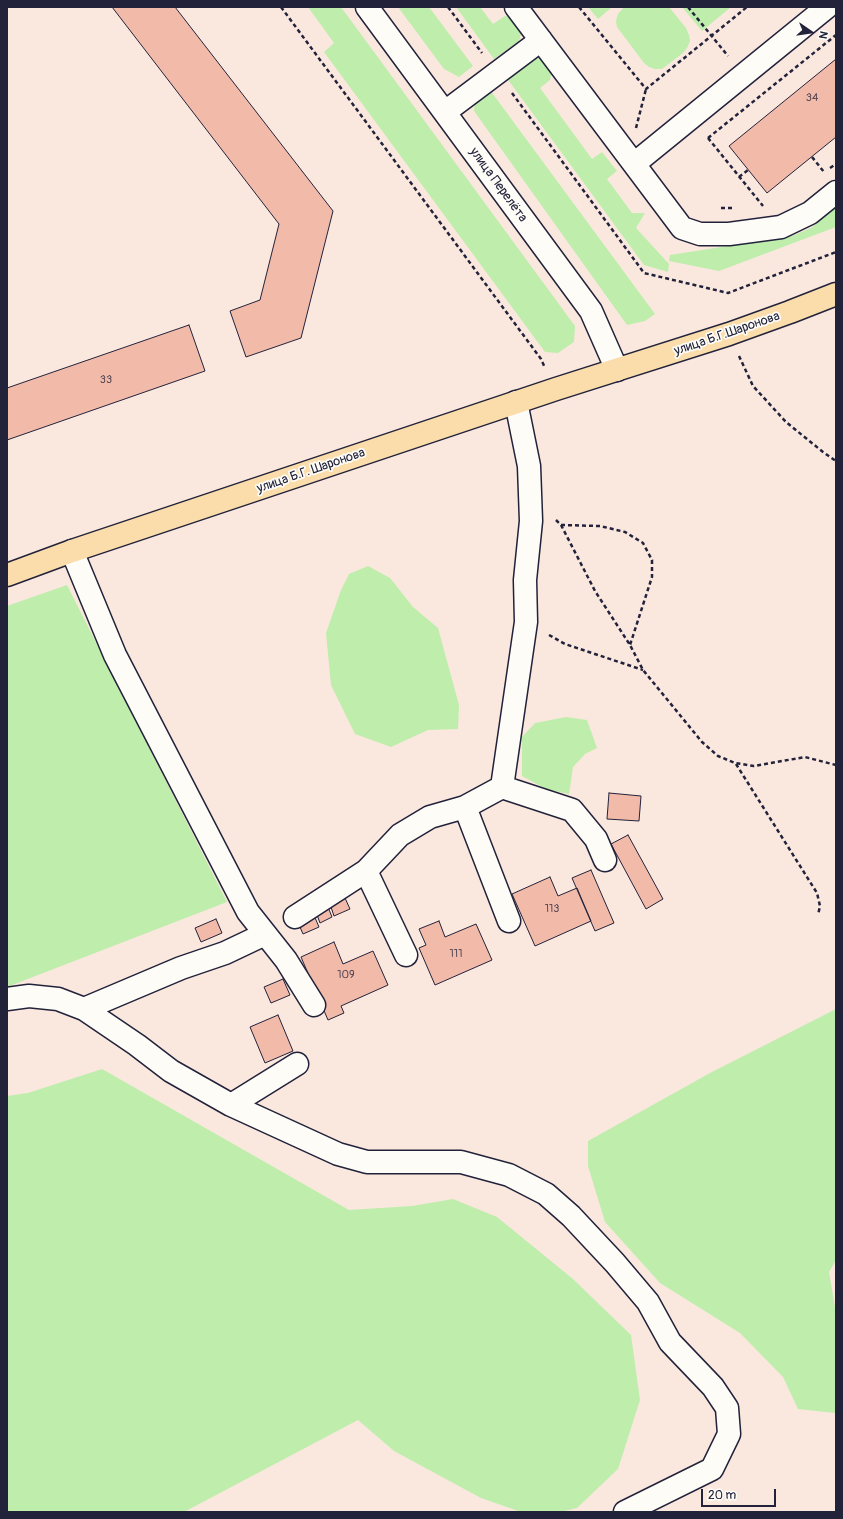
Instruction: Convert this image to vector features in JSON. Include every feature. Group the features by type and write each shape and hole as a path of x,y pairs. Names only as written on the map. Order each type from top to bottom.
{"main road":[{"name":"улица Б.Г.Шаронова","path":"617,370 730,334 836,294"},
{"name":"улица Б.Г. Шаронова","path":"7,575 72,551 516,402 617,370"}],"street":[{"name":"улица Перелёта","path":"367,7 591,311 617,370"},
{"path":"516,7 682,228 700,234 729,234 781,227 810,213 836,192"},
{"path":"634,164 827,7"},
{"path":"444,112 541,40"},
{"path":"502,787 526,622 525,580 531,522 528,466 516,402"},
{"path":"72,551 115,655 248,912 286,960 314,1005"},
{"path":"295,917 366,871 400,835 430,817 465,807 502,787 572,810 596,839 605,860"},
{"path":"465,807 509,921"},
{"path":"366,871 406,954"},
{"path":"84,1009 181,968 225,953 265,934"},
{"path":"7,999 29,996 58,1000 84,1009 137,1045 171,1071 231,1105 338,1154 367,1162 461,1162 509,1174 546,1194 570,1216 615,1263 648,1302 670,1342 713,1387 727,1408 729,1434 712,1469 625,1512"},
{"path":"231,1105 297,1064"}],"path":[{"path":"281,7 541,359"},
{"path":"448,7 644,273 728,293 836,252"},
{"path":"579,7 646,90"},
{"path":"688,7 712,36"},
{"path":"635,134 646,90 747,7"},
{"path":"763,206 708,138 836,35"},
{"path":"812,157 825,173"},
{"path":"739,177 748,170"},
{"path":"730,334 753,386 786,422 836,461"},
{"path":"530,495 561,525 595,591 630,645 644,670 702,742 718,756 735,763 754,766 805,757 836,765"},
{"path":"561,525 600,526 625,532 643,542 652,560 652,577 630,645"},
{"path":"526,622 565,644 644,670"},
{"path":"735,763 817,893 820,906 818,915"}],"green space":[{"path":"308,7 341,7 575,326 574,342 558,353 545,352 324,52 334,43"},
{"path":"398,7 429,7 473,66 459,77 444,69"},
{"path":"456,7 480,7 493,24 505,16 512,17 522,31 519,41 494,59"},
{"path":"588,7 612,7 598,19"},
{"path":"624,7 669,7 686,28 690,41 687,48 683,53 662,69 649,67 644,63 617,27 616,21 618,14"},
{"path":"682,7 731,7 702,31"},
{"path":"541,58 552,71 550,80 540,88 592,159 602,152 617,171 607,179 632,213 645,213 636,228 669,264 668,272 644,265 506,77 532,59"},
{"path":"490,90 655,314 645,321 627,325 474,111 475,101"},
{"path":"836,207 836,227 719,271 669,261 670,255 792,236 811,228"},
{"path":"368,566 390,578 413,607 438,628 459,705 458,729 428,730 391,747 355,734 331,685 326,633 341,590 349,574"},
{"path":"67,585 227,902 7,987 7,606"},
{"path":"566,717 587,720 597,748 585,754 573,767 569,794 546,789 522,776 522,737 535,723"},
{"path":"836,1009 836,1260 829,1272 836,1313 836,1413 798,1409 783,1377 740,1333 660,1283 605,1222 588,1166 588,1141 710,1073"},
{"path":"102,1069 349,1210 412,1206 453,1199 497,1217 573,1279 631,1335 640,1400 618,1469 577,1508 560,1512 521,1512 481,1498 394,1451 358,1420 184,1512 7,1512 7,1096 28,1093"}],"building":[{"path":"112,7 175,7 333,211 301,338 246,357 230,311 260,300 279,224"},
{"path":"836,59 836,137 767,193 729,146"},
{"path":"189,325 205,371 7,440 7,388"},
{"path":"609,793 641,796 639,821 607,819"},
{"path":"628,835 663,899 646,909 611,844"},
{"path":"591,870 614,923 595,931 572,878"},
{"path":"550,877 558,896 577,888 591,921 535,946 512,894"},
{"path":"345,898 350,909 334,916 330,904"},
{"path":"328,907 332,917 320,923 316,912"},
{"path":"313,913 319,927 303,934 297,920"},
{"path":"216,919 222,933 201,942 195,928"},
{"path":"439,921 445,937 476,924 492,960 435,985 419,948 426,945 419,929"},
{"path":"334,942 343,964 373,951 388,985 341,1006 344,1013 328,1020 301,957"},
{"path":"283,979 290,995 271,1003 264,987"},
{"path":"278,1015 293,1051 265,1063 250,1027"}]}
